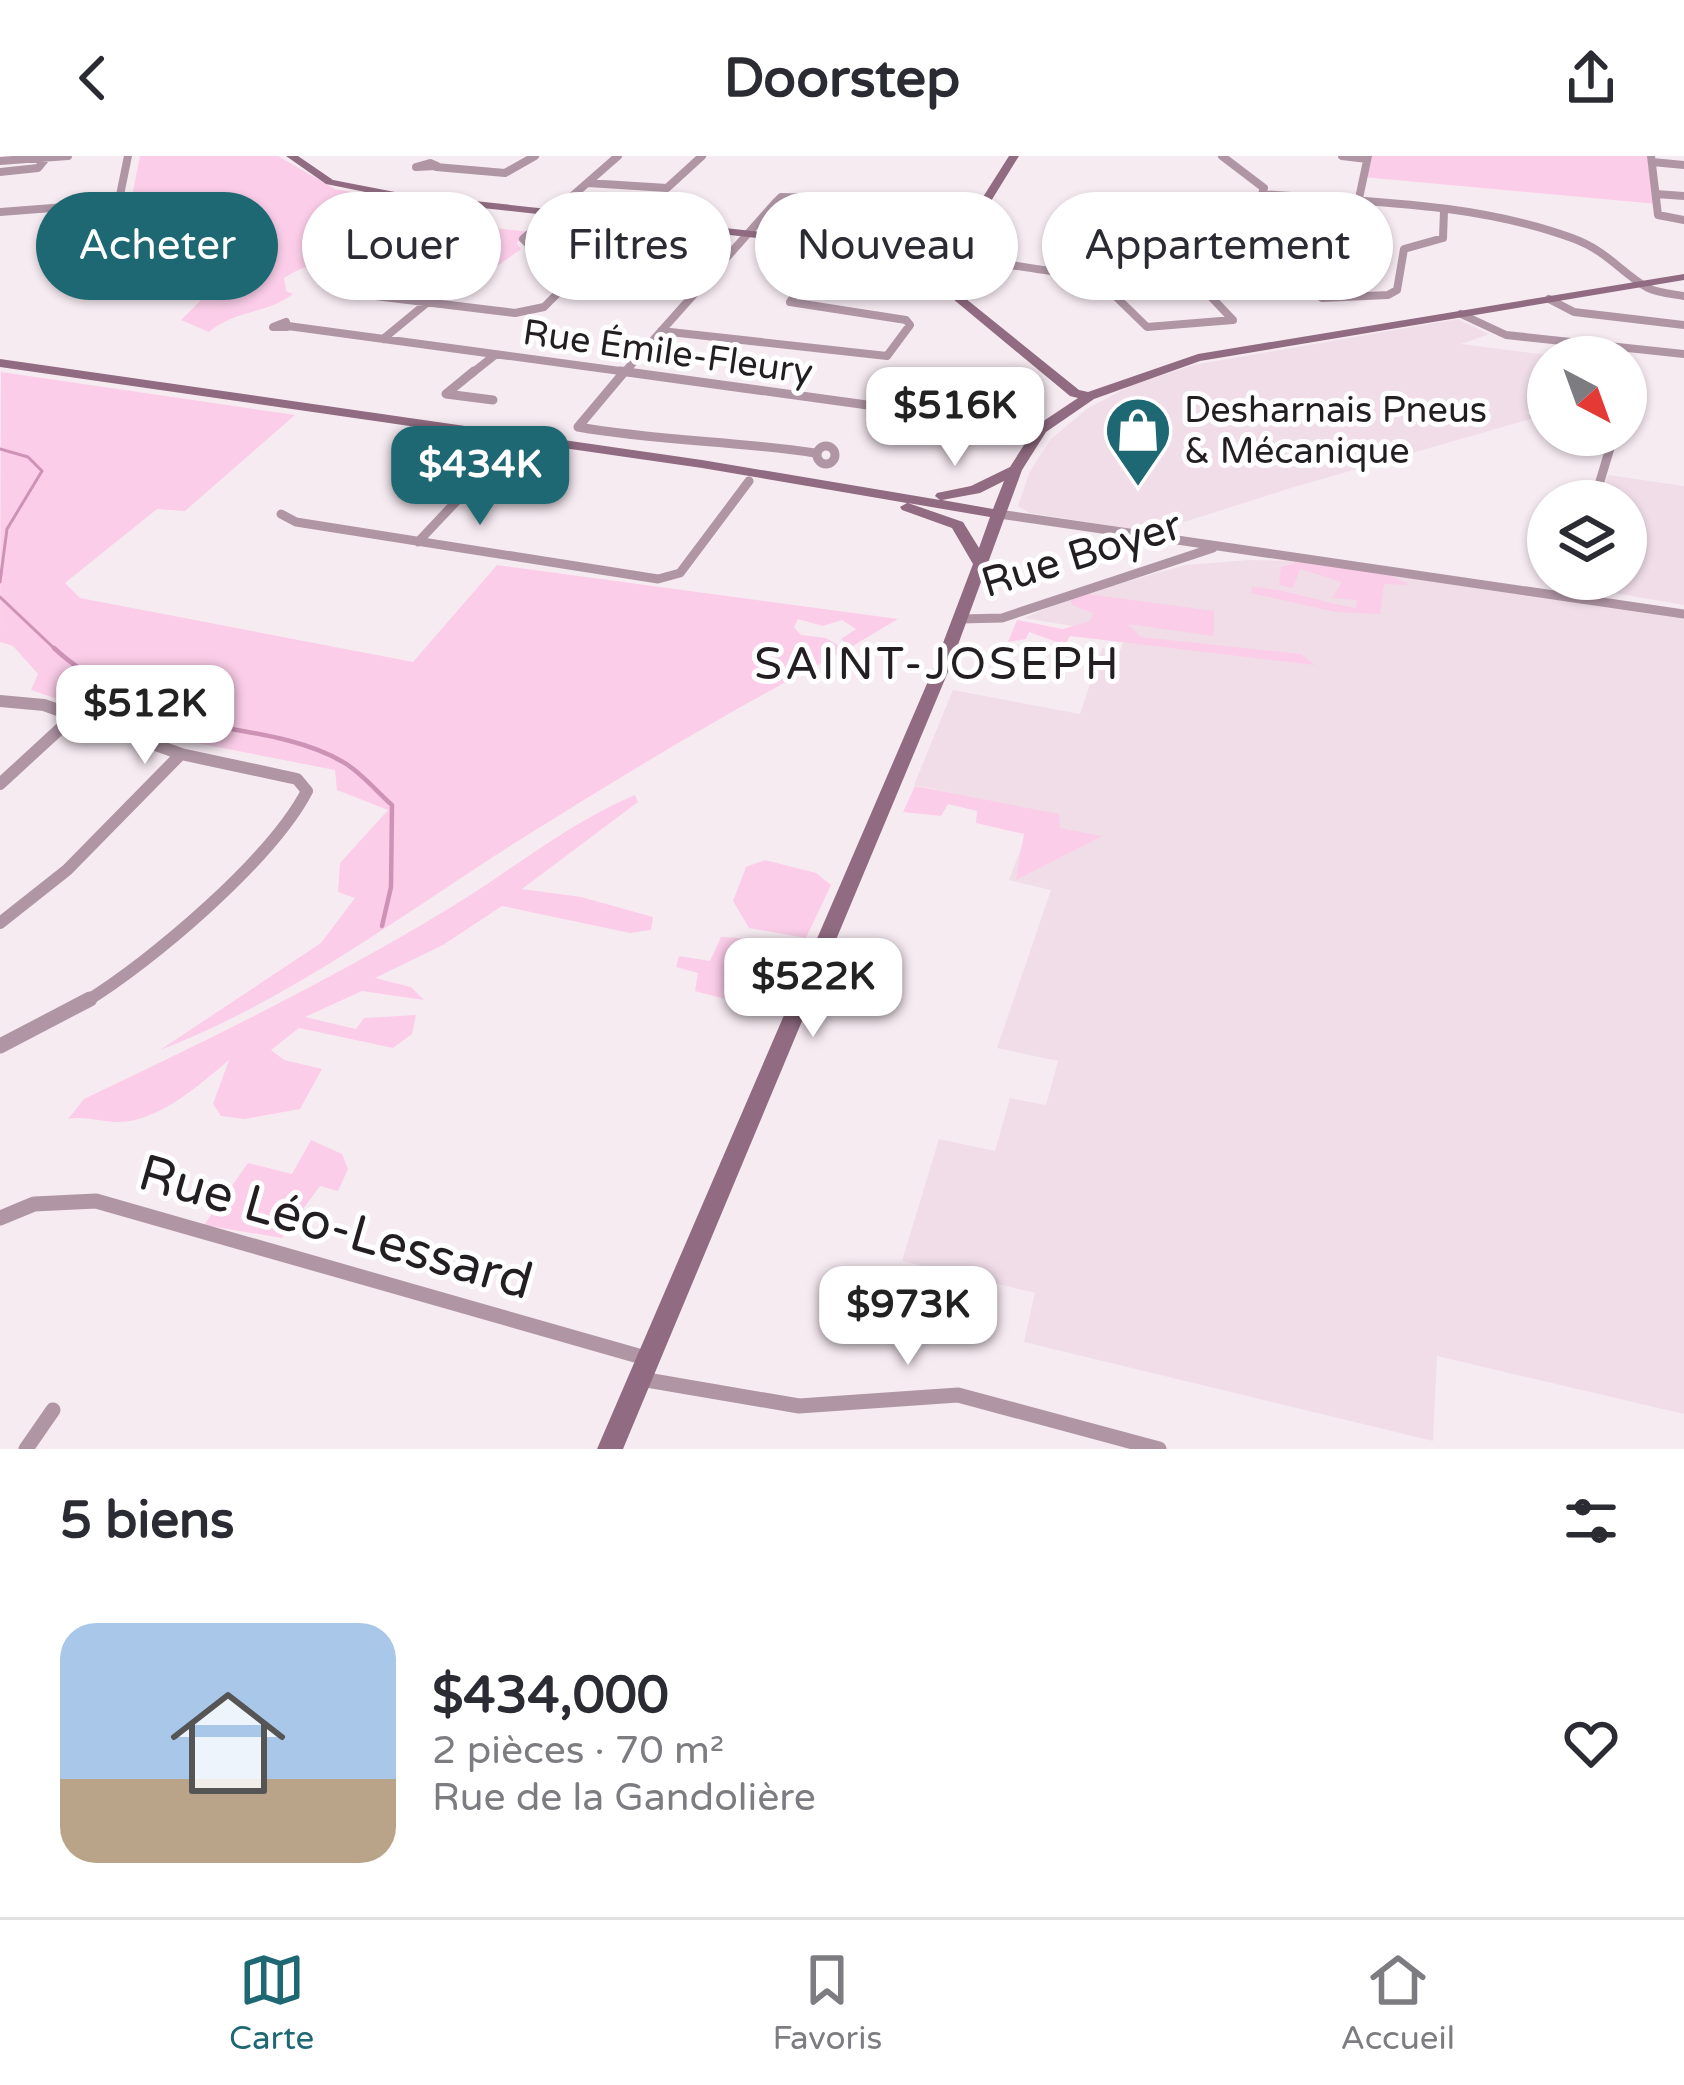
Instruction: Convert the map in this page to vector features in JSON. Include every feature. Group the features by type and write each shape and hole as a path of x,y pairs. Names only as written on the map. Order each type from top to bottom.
{"main road":[{"path":"291,156 350,188 525,208"},
{"path":"991,192 1014,156"},
{"path":"731,232 755,235"},
{"path":"610,1449 961,619 1015,470 1041,429 1089,396 1198,358 1684,277"},
{"path":"961,300 1075,392 1089,396"},
{"path":"0,363 516,438 977,517 999,514"},
{"path":"654,460 749,481 904,502 958,525 981,565"},
{"path":"904,502 959,494 1015,470"}],"street":[{"path":"0,161 68,156"},
{"path":"120,192 128,156"},
{"path":"436,167 505,173 535,156"},
{"path":"603,156 618,157"},
{"path":"587,183 667,188 702,156"},
{"path":"1222,156 1260,180 1262,192"},
{"path":"1342,156 1368,157 1360,192"},
{"path":"0,172 38,168 47,157"},
{"path":"577,192 618,157"},
{"path":"1684,165 1651,159 1660,218 1684,220"},
{"path":"794,194 820,199 811,204 777,201 794,194"},
{"path":"1656,194 1684,196"},
{"path":"1393,206 1564,234 1640,274 1657,292 1684,296"},
{"path":"0,212 36,209"},
{"path":"1393,293 1403,249 1443,238 1444,211"},
{"path":"755,225 578,427 653,440 731,440 815,452"},
{"path":"1549,299 1574,312 1684,325"},
{"path":"413,300 515,314 544,307 551,300"},
{"path":"661,331 887,356 910,325 906,320 791,300"},
{"path":"1120,300 1151,329 1233,320 1214,300"},
{"path":"383,339 428,302"},
{"path":"1461,314 1496,333 1684,354"},
{"name":"Rue Émile-Fleury","path":"288,326 1041,429"},
{"path":"493,400 446,394 495,355"},
{"path":"418,542 516,438"},
{"path":"281,514 296,522 418,542 672,578 749,481"},
{"path":"999,514 1684,614"},
{"name":"Rue Boyer","path":"961,619 1002,618 1092,584 1220,546"},
{"path":"0,701 44,705 181,754 305,785 303,800 172,944 89,1002 0,1046"},
{"path":"0,784 74,716"},
{"path":"0,923 67,870 181,754"},
{"name":"Rue Léo-Lessard","path":"0,1218 47,1202 96,1201 645,1369 799,1406 958,1395 1159,1449"},
{"path":"26,1449 53,1410"}],"shaded area":[{"path":"140,156 278,156 335,189 353,192 302,192 302,269 284,278 286,291 293,294 209,332 181,320 201,300 278,300 278,192 133,192"},
{"path":"1368,156 1651,156 1657,204 1363,177"},
{"path":"501,229 525,231 516,243 521,249 501,263"},
{"path":"1458,319 1489,334 1461,344 1527,352 1527,420 1291,488 1175,525 1163,534 1029,513 1018,506 1030,471 1051,439 1088,408 1132,385 1193,365"},
{"path":"1,372 295,415 185,511 157,509 65,583 80,598 413,662 497,565 898,619 851,647 841,639 856,629 842,620 823,626 798,619 794,627 801,635 826,638 846,650 632,770 295,984 160,1050 321,943 355,898 338,892 340,863 388,810 337,790 335,770 171,738 31,690 38,674 13,646 0,642"},
{"path":"1608,475 1643,480 1606,480"},
{"path":"1647,481 1684,486 1684,605 1647,599"},
{"path":"1300,561 1527,593 1527,600 1577,600 1684,615 1684,1414 1437,1356 1433,1441 1024,1342 1035,1293 902,1261 939,1139 995,1151 1010,1098 1046,1105 1058,1061 997,1048 1051,890 1009,880 1035,811 914,785 953,690 1080,714 1102,648 1120,651 1126,635 1024,618 1073,597 1185,565"},
{"path":"1300,562 1386,573 1410,585 1384,584 1380,614 1336,612 1251,593 1252,587 1265,588 1356,608 1357,600 1332,598 1342,582 1300,569 1293,588 1279,585 1281,567"},
{"path":"1087,594 1214,611 1214,636 1128,624 1140,637 1301,654 1315,665 1070,636 1065,645 1029,632 1026,639 1008,642 1017,620 1063,629 1090,621 1093,613 1072,605 1070,596"},
{"path":"915,786 1059,814 1060,828 1102,836 1016,880 1024,834 976,823 977,811 948,804 941,816 903,812"},
{"path":"635,795 638,802 522,889 581,897 653,917 651,930 630,933 502,906 443,945 375,978 411,987 424,1000 362,991 305,1017 356,1029 364,1018 416,1015 412,1034 393,1048 299,1028 271,1050 284,1060 322,1069 300,1109 245,1119 221,1116 213,1104 229,1060 176,1101 146,1117 114,1122 68,1119 84,1099 359,960 448,909 586,819"},
{"path":"765,860 816,873 831,885 806,938 749,928 733,901 746,867"},
{"path":"721,937 761,944 796,966 776,1012 695,991 698,973 676,967 679,956 710,961"},
{"path":"311,1140 342,1154 348,1169 338,1191 320,1186 282,1238 204,1225 248,1163 292,1174"}],"waterway":[{"path":"0,449 28,457 42,471 7,529 0,582"},
{"path":"0,597 57,651"},
{"path":"54,648 106,685 148,705 190,720 295,742 356,771 392,805 391,887 382,926"}],"place":[{"name":"Desharnais Pneus & Mécanique","path":"1138,489"}],"district":[{"name":"SAINT-JOSEPH","path":"938,663"}]}
